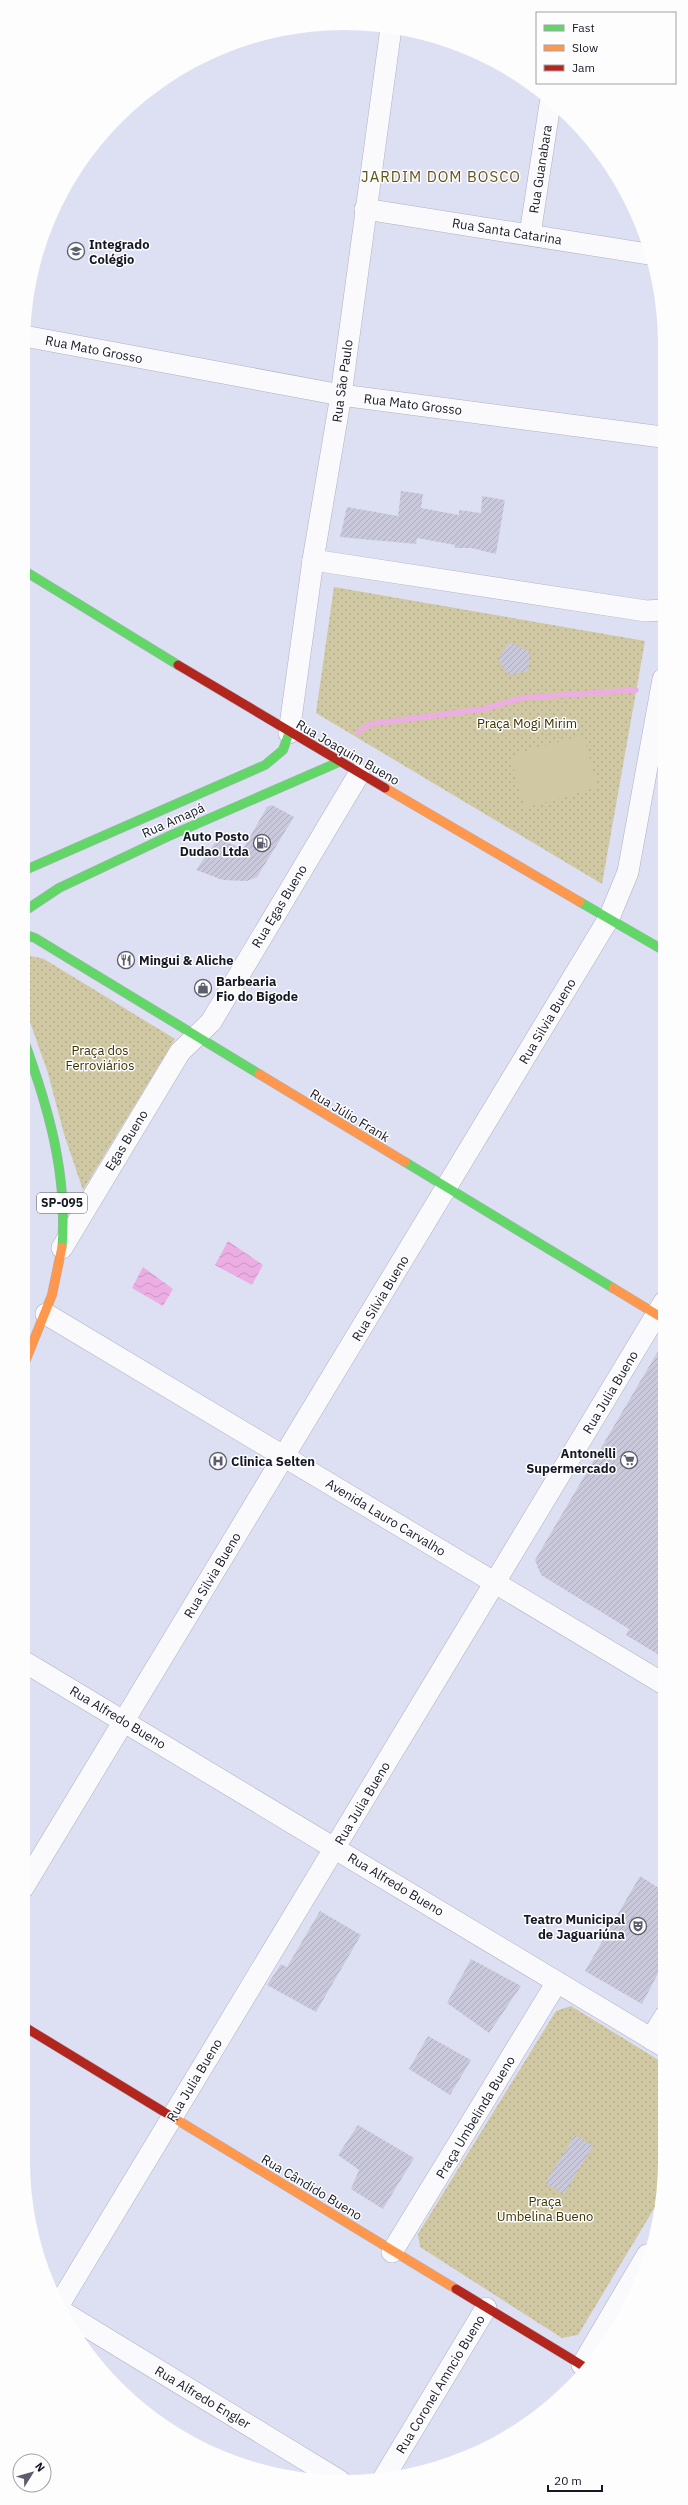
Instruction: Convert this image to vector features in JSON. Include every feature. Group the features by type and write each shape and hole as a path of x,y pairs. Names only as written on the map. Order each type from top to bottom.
{"main road":[{"name":"Rua Joaquim Bueno","path":"30,574 289,733 658,947"},
{"name":"Rua Amapá","path":"30,868 265,765 283,750 289,733"},
{"name":"Rua Amapá","path":"30,907 54,891 168,836 339,762"},
{"name":"Rua Júlio Frank","path":"30,936 447,1189 658,1310"},
{"name":"SP-095","path":"30,1057 55,1138 63,1213 62,1248 46,1314 30,1351"},
{"name":"Rua Cândido Bueno","path":"30,2030 392,2252 582,2365"}],"street":[{"name":"Rua São Paulo","path":"289,733 313,560 341,395 365,209 390,34"},
{"name":"Rua Guanabara","path":"530,234 550,107"},
{"name":"Rua Santa Catarina","path":"365,209 644,253"},
{"name":"Rua Mato Grosso","path":"30,337 341,395 658,436"},
{"path":"313,560 646,611 658,610"},
{"name":"Rua Silvia Bueno","path":"30,1876 447,1189 609,918 628,872 658,715"},
{"name":"Rua Egas Bueno","path":"196,1036 210,1022 359,774"},
{"name":"Egas Bueno","path":"62,1248 180,1052 196,1036"},
{"name":"Avenida Lauro Carvalho","path":"46,1314 658,1680"},
{"name":"Rua Julia Bueno","path":"62,2300 494,1583 658,1317"},
{"name":"Rua Alfredo Bueno","path":"30,1665 658,2043"},
{"name":"Praça Umbelinda Bueno","path":"392,2252 557,1982"},
{"path":"594,2350 637,2273"},
{"name":"Rua Coronel Amncio Bueno","path":"387,2472 486,2308"},
{"name":"Rua Alfredo Engler","path":"72,2317 329,2474"}],"green space":[{"name":"Praça Mogi Mirim","path":"334,587 645,641 602,884 316,713"},
{"path":"583,735 598,787 525,808 510,756"},
{"name":"Praça dos Ferroviários","path":"30,956 44,959 175,1039 83,1190 64,1134 48,1073 30,1022"},
{"name":"Praça Umbelina Bueno","path":"571,2006 658,2060 658,2161 654,2209 578,2335 562,2338 420,2247 418,2234 556,2011"}],"water":[{"path":"228,1241 263,1265 252,1285 215,1265"},
{"path":"143,1267 173,1289 163,1306 132,1288"}],"building":[{"path":"401,491 423,494 421,508 459,515 459,510 481,513 482,496 505,500 496,554 471,548 455,548 455,545 417,538 416,544 340,537 347,507 398,516"},
{"path":"510,642 530,652 528,671 509,675 498,659"},
{"name":"Auto Posto Dudao Ltda","path":"272,805 294,817 257,877 247,881 223,880 196,870 218,838 243,849 267,807"},
{"name":"Antonelli Supermercado","path":"658,1351 658,1654 626,1635 629,1629 541,1575 535,1560"},
{"name":"Teatro Municipal de Jaguariúna","path":"640,1876 658,1888 658,1973 642,2004 585,1971"},
{"path":"320,1911 361,1935 316,2012 267,1985 281,1964 287,1967"},
{"path":"471,1959 521,1986 489,2033 447,2003"},
{"path":"428,2036 471,2060 450,2095 409,2069"},
{"path":"358,2125 414,2158 383,2209 351,2189 359,2170 338,2155"},
{"path":"575,2135 593,2146 564,2194 545,2183"}],"waterway":[{"path":"358,732 371,724 484,709 522,698 636,690"}],"traffic: fast":[{"path":"30,574 178,665"},
{"path":"30,868 265,765 283,750 289,733"},
{"path":"30,907 59,888 169,836 339,762"},
{"path":"580,902 658,947"},
{"path":"30,936 259,1074"},
{"path":"30,1058 48,1115 59,1167 62,1193 62,1247"},
{"path":"405,1162 613,1288"}],"traffic: slow":[{"path":"385,788 580,902"},
{"path":"259,1074 405,1162"},
{"path":"30,1350 52,1295 62,1247"},
{"path":"613,1288 658,1315"},
{"path":"174,2118 456,2289"}],"traffic: jam":[{"path":"178,665 385,788"},
{"path":"30,2030 174,2118"},
{"path":"456,2289 582,2365"}],"place":[{"name":"Integrado Colégio","path":"76,251"},
{"name":"Auto Posto Dudao Ltda","path":"262,843"},
{"name":"Mingui & Aliche","path":"126,960"},
{"name":"Barbearia Fio do Bigode","path":"203,988"},
{"name":"Antonelli Supermercado","path":"629,1460"},
{"name":"Clinica Selten","path":"218,1461"},
{"name":"Teatro Municipal de Jaguariúna","path":"638,1926"}],"district":[{"name":"JARDIM DOM BOSCO","path":"441,177"}]}
